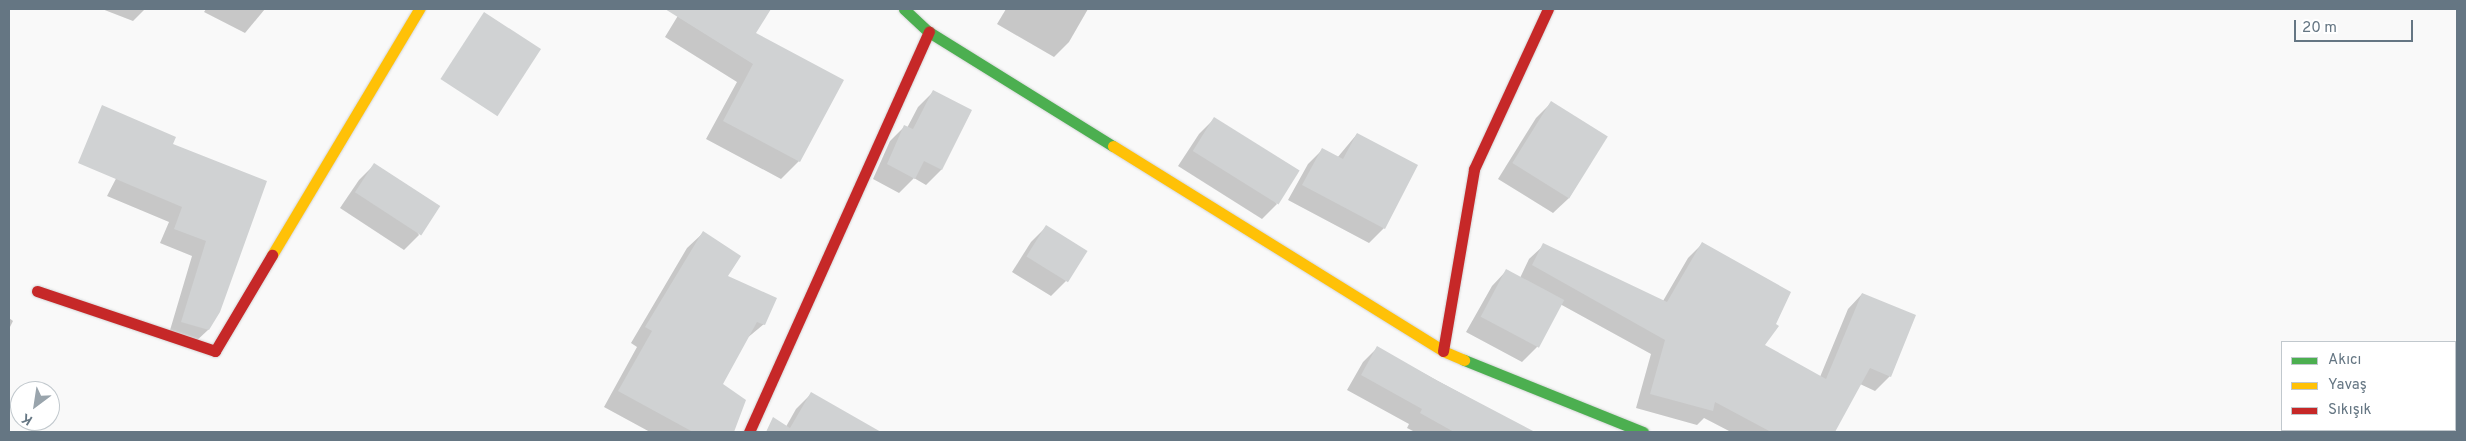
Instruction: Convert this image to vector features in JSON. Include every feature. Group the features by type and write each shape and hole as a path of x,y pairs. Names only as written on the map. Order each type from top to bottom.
{"street":[{"path":"37,291 215,351 419,9"},
{"path":"904,9 929,32 1443,351 1643,432"},
{"path":"1443,351 1474,169 1548,9"},
{"path":"749,432 929,32"}],"building":[{"path":"665,9 771,9 756,33 844,80 800,162 723,121 753,64"},
{"path":"484,12 541,49 497,116 440,79"},
{"path":"933,90 972,110 942,170 924,161 915,179 887,164 904,125 913,129"},
{"path":"1551,101 1608,137 1569,198 1512,163"},
{"path":"102,105 176,137 173,144 267,181 220,312 209,330 181,322 206,241 174,229 182,207 78,163"},
{"path":"1214,117 1300,171 1278,204 1193,151"},
{"path":"1357,133 1418,165 1385,229 1302,185 1322,148 1343,159"},
{"path":"374,163 440,206 421,235 355,192"},
{"path":"1046,225 1088,251 1068,282 1026,256"},
{"path":"703,231 741,256 728,276 777,298 765,325 757,322 723,384 746,400 734,432 693,432 618,391 652,331 645,327"},
{"path":"1702,242 1791,292 1776,324 1779,326 1765,345 1826,379 1862,293 1916,315 1891,377 1870,368 1835,432 1771,432 1715,402 1713,411 1650,394 1665,340 1532,265 1543,243 1667,302"},
{"path":"1506,269 1564,300 1539,348 1481,317"},
{"path":"1377,346 1438,381 1535,432 1454,432 1420,413 1422,409 1361,375"},
{"path":"811,392 881,432 766,432 773,417 790,428"}],"traffic: fast":[{"path":"904,9 929,32 1113,146"},
{"path":"1464,360 1643,432"}],"traffic: slow":[{"path":"272,255 419,9"},
{"path":"1113,146 1443,351 1464,360"}],"traffic: jam":[{"path":"1443,351 1474,169 1548,9"},
{"path":"749,432 929,32"},
{"path":"37,291 215,351 272,255"}]}
